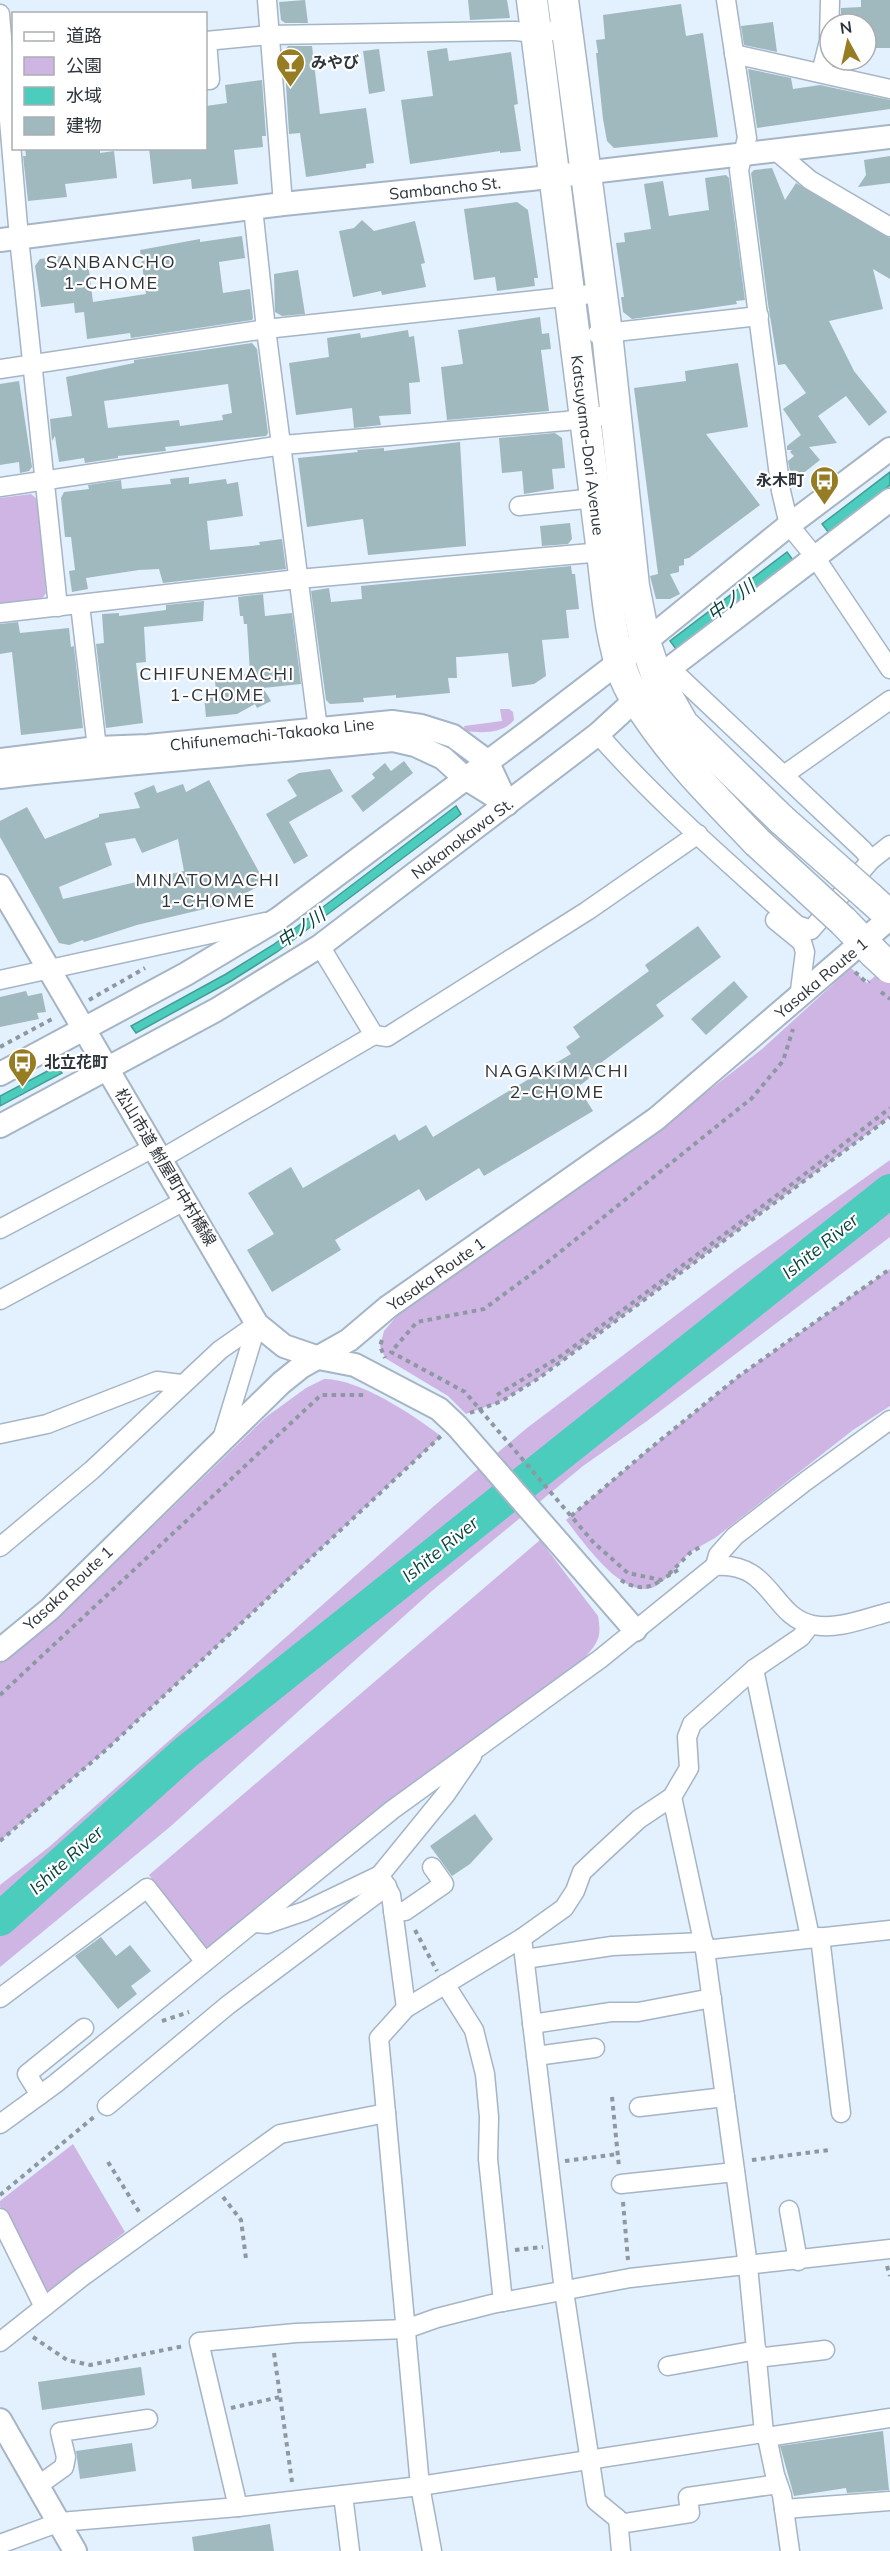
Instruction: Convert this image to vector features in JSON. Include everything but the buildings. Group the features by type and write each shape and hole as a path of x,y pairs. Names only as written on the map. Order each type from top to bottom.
{"highway":[{"name":"Katsuyama-Dori Avenue","path":"532,0 536,33 601,293 634,586 668,748 757,842 843,921 873,957"},
{"name":"Katsuyama-Dori Avenue","path":"563,0 566,29 570,174 568,297 575,336 612,631 626,681 655,683"},
{"name":"Katsuyama-Dori Avenue","path":"655,683 683,724 782,820 883,910"}],"street":[{"path":"267,0 283,204"},
{"path":"726,0 747,138 739,170 781,491 789,525 815,557 890,669"},
{"path":"821,74 829,41 830,0"},
{"path":"0,14 11,100 9,239 33,366 58,608"},
{"path":"207,41 269,35 515,31 536,33 566,29"},
{"path":"207,51 210,80 207,80"},
{"path":"734,54 890,89"},
{"name":"Sambancho St.","path":"9,239 283,204 890,137"},
{"path":"776,151 810,180 890,227"},
{"path":"253,208 266,330 283,445 319,738"},
{"path":"0,369 33,366 266,330 601,293"},
{"path":"575,336 759,316"},
{"path":"0,487 46,482 283,445 585,419 615,414"},
{"path":"0,1074 186,974 279,919 645,642 789,525 890,449"},
{"path":"519,506 595,498"},
{"name":"Nakanokawa St.","path":"0,1126 106,1067 216,1010 320,946 597,734 655,683 890,500"},
{"path":"0,613 298,579 602,552"},
{"path":"80,605 98,757"},
{"path":"655,683 784,775 871,860"},
{"path":"784,775 890,700"},
{"name":"Chifunemachi-Takaoka Line","path":"319,738 392,722 421,726 453,736 487,761 507,804"},
{"path":"597,734 618,758 797,925 811,930 871,860 890,845"},
{"name":"Chifunemachi-Takaoka Line","path":"0,777 148,746 319,738 393,740 415,744 443,758 465,778 507,804"},
{"name":"Chifunemachi-Takaoka Line","path":"0,760 98,757"},
{"path":"0,1230 158,1153 374,1035 387,1037 586,911 698,834"},
{"name":"松山市道 鮒屋町中村橋線","path":"0,886 257,1324 284,1346 319,1358 355,1365 461,1420 560,1529 635,1630"},
{"path":"768,898 772,917 802,942 805,952 797,1008"},
{"name":"Yasaka Route 1","path":"0,1650 50,1609 222,1439 301,1367 349,1340 388,1307 656,1119 797,1008 873,957 883,910"},
{"path":"0,980 279,919"},
{"path":"320,946 374,1035"},
{"path":"0,1300 186,1200"},
{"path":"0,1547 92,1470 181,1384 220,1350 257,1324"},
{"path":"222,1439 257,1324"},
{"path":"0,1434 47,1424 157,1381 181,1384"},
{"path":"715,1566 718,1555 735,1536 890,1420"},
{"path":"0,2124 139,2016 392,1810 477,1746 600,1659 715,1566 731,1565 762,1580 789,1613 810,1625 842,1625 890,1612"},
{"path":"432,2551 420,2486 379,2038 406,2007 522,1938 564,1908 575,1891 582,1872 639,1820 672,1797 689,1768 687,1737 692,1724 754,1669 801,1637 810,1625"},
{"path":"754,1669 815,1937 841,2114"},
{"path":"107,2106 384,1880 446,1794 477,1746"},
{"path":"672,1797 704,1946 748,2266 766,2435 784,2509 790,2551"},
{"path":"399,1912 444,1884 432,1867"},
{"path":"384,1880 399,1912 406,2007"},
{"path":"254,1923 267,1924 384,1880"},
{"path":"0,1998 147,1888 205,1962"},
{"path":"525,1959 612,1946 704,1946 890,1930"},
{"path":"522,1938 558,2245 589,2461 596,2501 618,2519 621,2551"},
{"path":"445,1984 474,2030 480,2050 487,2095 488,2159 503,2302"},
{"path":"532,2024 610,2012 638,2012 712,1998"},
{"path":"40,2095 27,2074 84,2028"},
{"path":"536,2056 595,2048"},
{"path":"639,2107 725,2097"},
{"path":"0,2342 149,2228 280,2134 386,2113"},
{"path":"621,2184 669,2177 687,2178 735,2167"},
{"path":"789,2210 798,2261"},
{"path":"0,2218 44,2307"},
{"path":"238,2507 199,2342 271,2335 406,2329 437,2318 503,2302 636,2277 798,2261 890,2249"},
{"path":"668,2366 757,2354 825,2350"},
{"path":"0,2544 60,2522 238,2507 420,2486 890,2418"},
{"path":"39,2485 55,2476 64,2467 66,2457 60,2432 148,2419"},
{"path":"0,2420 75,2551"},
{"path":"619,2524 690,2513 688,2497 778,2484"},
{"path":"343,2495 350,2551"},
{"path":"784,2509 890,2501"}],"path":[{"path":"846,977 873,957"},
{"path":"82,998 90,999 148,967"},
{"path":"691,1562 661,1580 628,1573 594,1544 465,1392 391,1352 417,1322 484,1309 545,1264 752,1098 783,1060 797,1008"},
{"path":"497,1395 561,1356 890,1108"},
{"path":"461,1420 479,1409 502,1401 539,1378 890,1117"},
{"path":"560,1529 571,1516 647,1450 739,1376 890,1269"},
{"path":"384,1331 380,1346 390,1363"},
{"path":"0,1695 321,1395 374,1395 363,1390"},
{"path":"0,1842 108,1748 441,1436 434,1430"},
{"path":"619,1578 625,1584 640,1588 653,1587 691,1552 707,1542"},
{"path":"399,1912 445,1984"},
{"path":"139,2016 151,2022 158,2022 192,2010"},
{"path":"0,2195 107,2106"},
{"path":"735,2167 829,2150"},
{"path":"549,2162 618,2154"},
{"path":"108,2162 149,2228"},
{"path":"213,2182 241,2220 246,2259"},
{"path":"498,2253 558,2245"},
{"path":"19,2327 67,2360 90,2365 199,2342"},
{"path":"271,2335 294,2500"},
{"path":"215,2411 280,2397"}],"green space":[{"path":"31,494 37,499 46,593 41,600 0,603 0,498"},
{"path":"500,709 509,709 513,712 514,720 509,725 491,732 465,731 464,726 502,721"},
{"path":"890,963 890,1117 539,1378 502,1401 466,1414 448,1396 385,1358 380,1346 384,1331 396,1317 707,1092 762,1049 851,968 867,983"},
{"path":"890,1160 890,1237 647,1421 583,1466 433,1590 171,1826 0,1967 0,1885 49,1847 434,1506 527,1428 737,1269"},
{"path":"890,1269 890,1406 853,1430 715,1538 691,1552 654,1587 642,1589 629,1585 604,1566 566,1520 739,1376"},
{"path":"324,1379 338,1380 369,1391 402,1409 441,1436 108,1748 0,1841 0,1662 81,1596 266,1417 306,1388"},
{"path":"540,1540 598,1616 599,1635 589,1653 206,1953 149,1875"},
{"path":"73,2144 125,2232 44,2295 0,2206 0,2201"}],"water":[{"path":"890,472 890,485 829,533 822,524"},
{"name":"中ノ川","path":"787,552 793,560 676,649 670,641"},
{"name":"中ノ川","path":"456,806 461,814 455,819 277,952 231,981 136,1033 131,1026 226,974 273,945"},
{"path":"57,1066 62,1073 0,1106 0,1096"}],"waterway":[{"name":"Ishite River","path":"0,1919 185,1753 890,1191"}],"place":[{"name":"みやび","path":"290,88"},
{"name":"永木町","path":"825,506"},
{"name":"北立花町","path":"23,1088"}],"district":[{"name":"SANBANCHO 1-CHOME","path":"111,271"},
{"name":"CHIFUNEMACHI 1-CHOME","path":"217,683"},
{"name":"MINATOMACHI 1-CHOME","path":"208,889"},
{"name":"NAGAKIMACHI 2-CHOME","path":"557,1080"}]}
